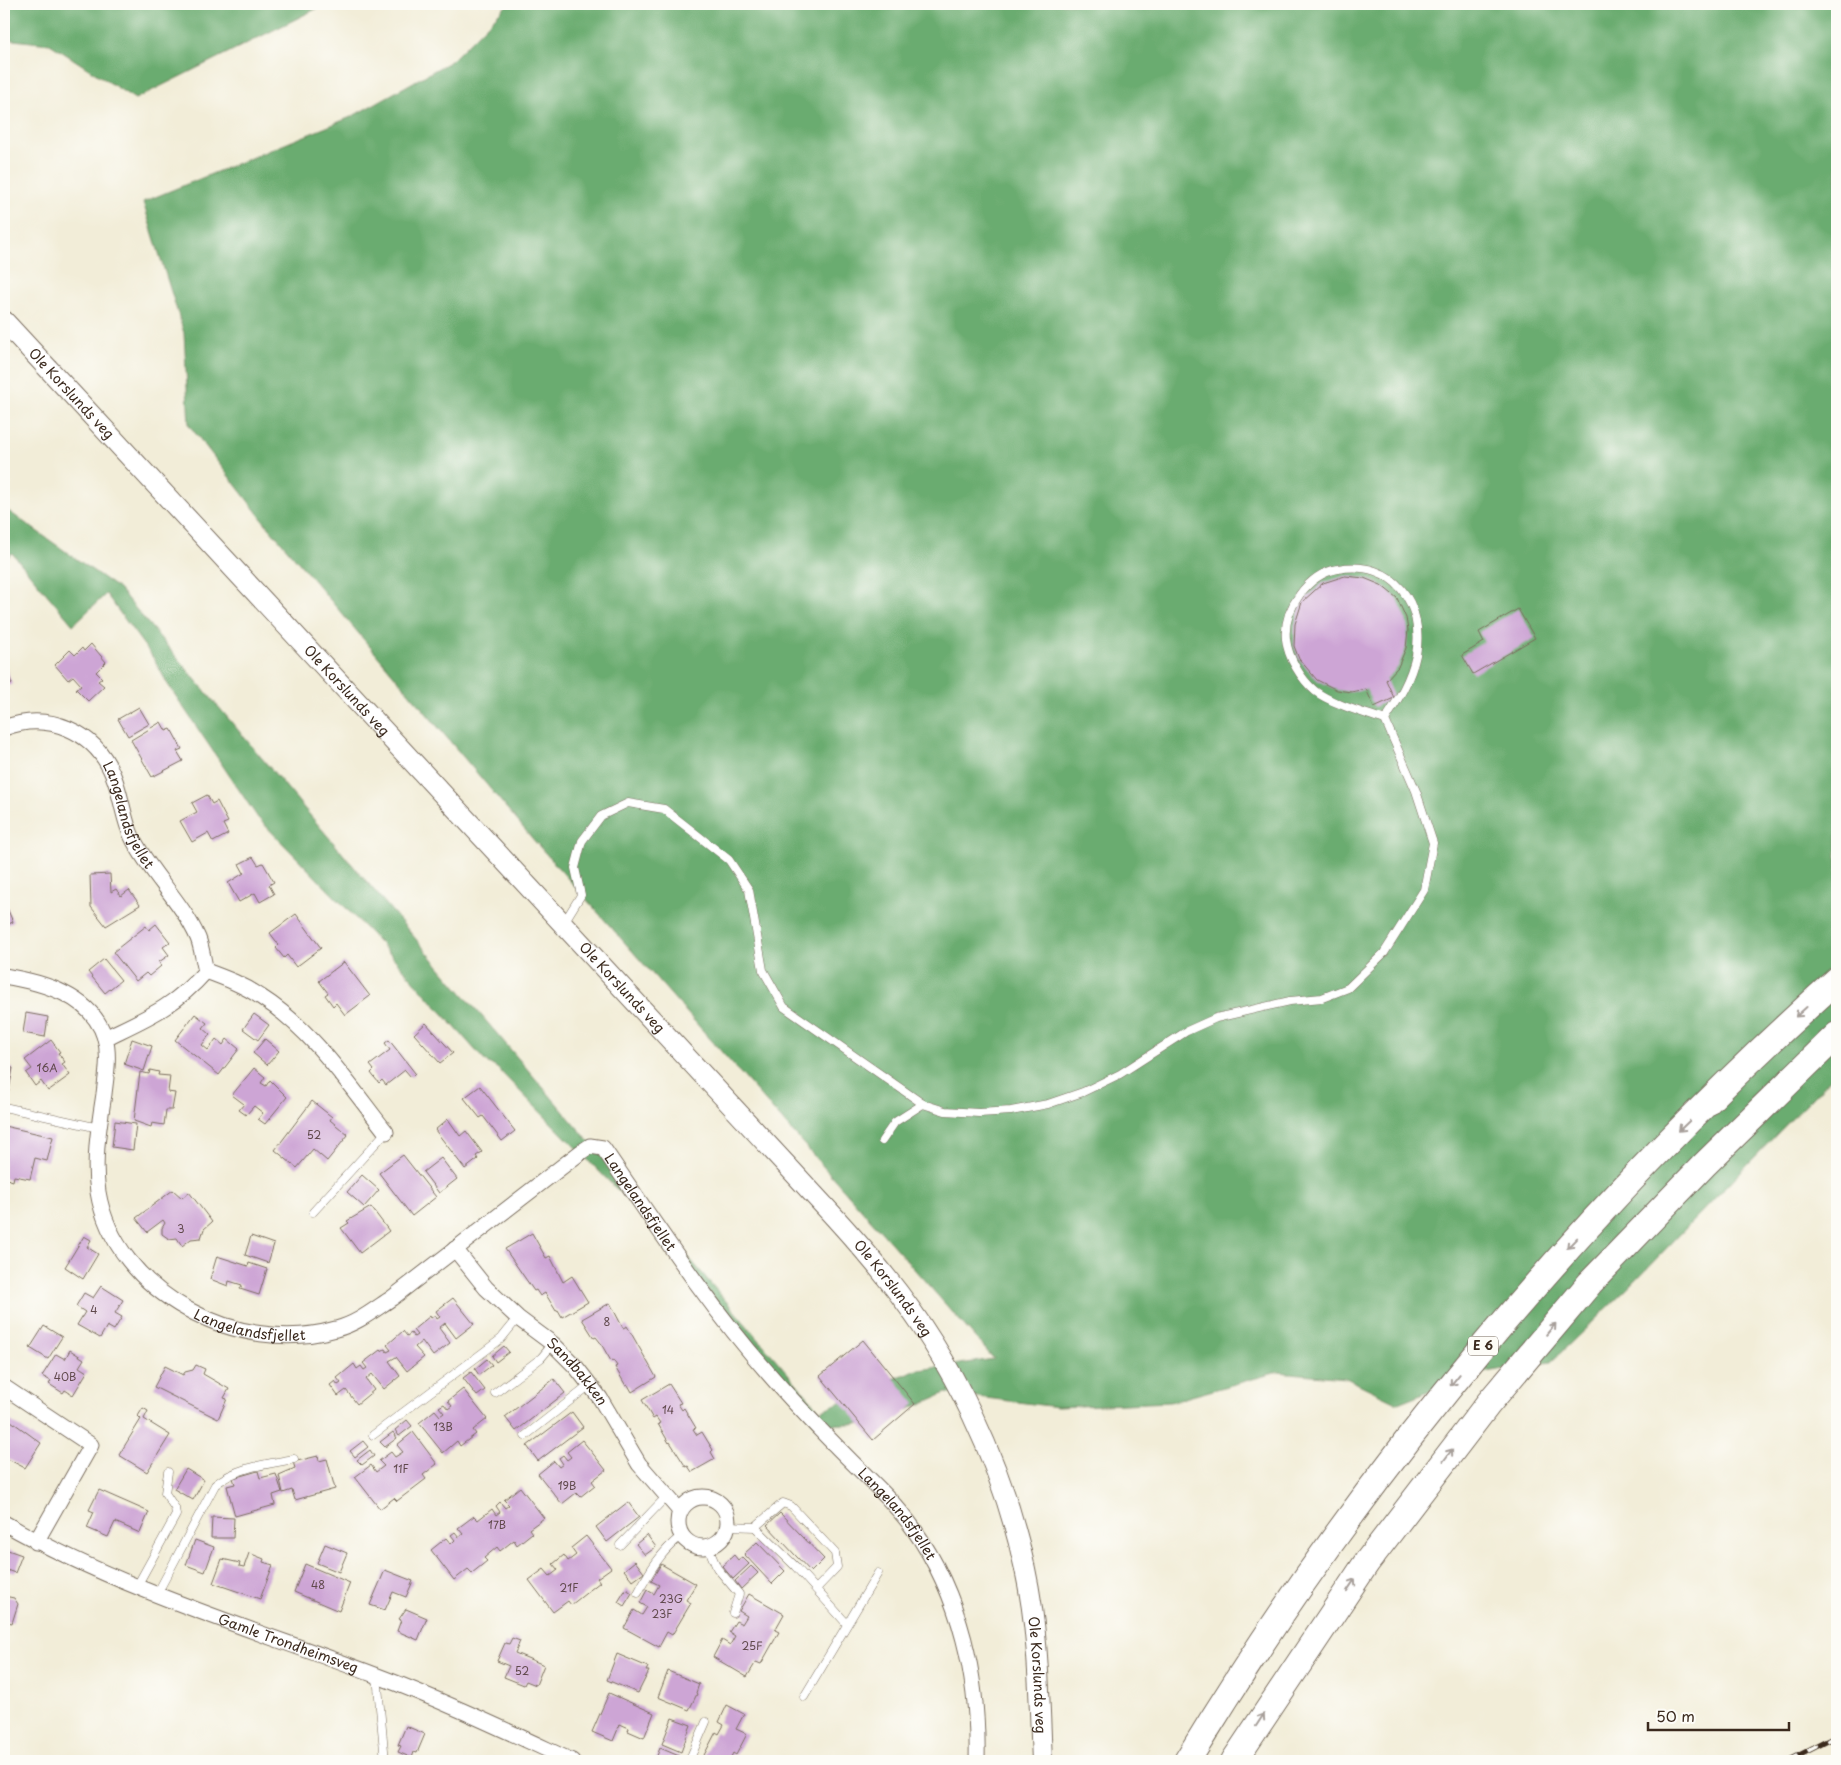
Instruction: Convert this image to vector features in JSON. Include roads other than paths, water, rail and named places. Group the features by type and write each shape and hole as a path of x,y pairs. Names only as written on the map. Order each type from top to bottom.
{"highway":[{"name":"E 6","path":"1187,1761 1226,1698 1334,1537 1454,1380 1565,1250 1671,1139 1786,1026 1837,980"},
{"path":"1234,1761 1367,1562 1488,1404 1597,1276 1704,1165 1837,1035"}],"street":[{"name":"Ole Korslunds veg","path":"4,321 853,1238 886,1277 942,1360 985,1443 1014,1525 1025,1569 1038,1654 1041,1760"},
{"name":"Langelandsfjellet","path":"4,728 30,721 47,722 67,727 84,736 95,746 105,759 114,777 130,835 148,866 186,916 199,939 206,971"},
{"path":"105,1038 170,1006 187,992 206,971 235,982 255,993 290,1019 329,1059 386,1132"},
{"name":"Langelandsfjellet","path":"4,976 29,980 57,989 77,1001 94,1018 105,1038 107,1068 95,1168 98,1193 106,1221 120,1249 141,1274 176,1304 202,1318 236,1328 271,1334 303,1334 337,1329 362,1318 392,1298 581,1152 590,1146 603,1148 713,1304 768,1373 821,1431 891,1501 914,1528 937,1568 961,1625 973,1685 977,1761"},
{"name":"Sandbakken","path":"455,1249 486,1288 518,1318 553,1344 590,1385 640,1464 680,1510"},
{"path":"4,1387 91,1445 36,1542"},
{"path":"709,1498 723,1507 728,1526 722,1540 708,1547 693,1546 681,1536 678,1528 680,1510 692,1499 709,1498"},
{"name":"Gamle Trondheimsveg","path":"4,1524 36,1542 137,1586 377,1676 546,1752 572,1761"}],"lane":[{"path":"563,924 581,895 575,868 582,841 602,816 628,803 664,809 729,860 749,890 762,970 784,1007 923,1104 945,1111 979,1113 1011,1111 1048,1104 1083,1092 1120,1074 1187,1031 1216,1018 1290,1001 1322,998 1348,988 1384,953 1424,890 1433,843 1416,791 1385,720 1316,692 1301,675 1290,654 1286,638 1289,616 1298,596 1314,579 1337,569 1360,569 1384,574 1401,588 1414,612 1418,627 1416,657 1403,692 1385,720"},
{"path":"882,1141 895,1122 923,1104"},
{"path":"4,1107 99,1128"},
{"path":"313,1212 386,1132"},
{"path":"373,1435 500,1339 518,1318"},
{"path":"495,1393 541,1358 553,1344"},
{"path":"525,1436 590,1385"},
{"path":"157,1594 215,1485 223,1478 241,1471 294,1458"},
{"path":"137,1586 176,1515 175,1508 165,1493 168,1472"},
{"path":"620,1545 666,1496"},
{"path":"728,1526 755,1527 783,1503 791,1506 835,1552 837,1567 816,1589"},
{"path":"755,1527 816,1589 847,1624"},
{"path":"638,1592 655,1563 666,1549 681,1536"},
{"path":"708,1547 717,1568 740,1594 733,1613"},
{"path":"804,1696 878,1574"},
{"path":"377,1676 385,1761"},
{"path":"689,1761 706,1722"}],"railway":[{"path":"1788,1761 1837,1736"}]}
